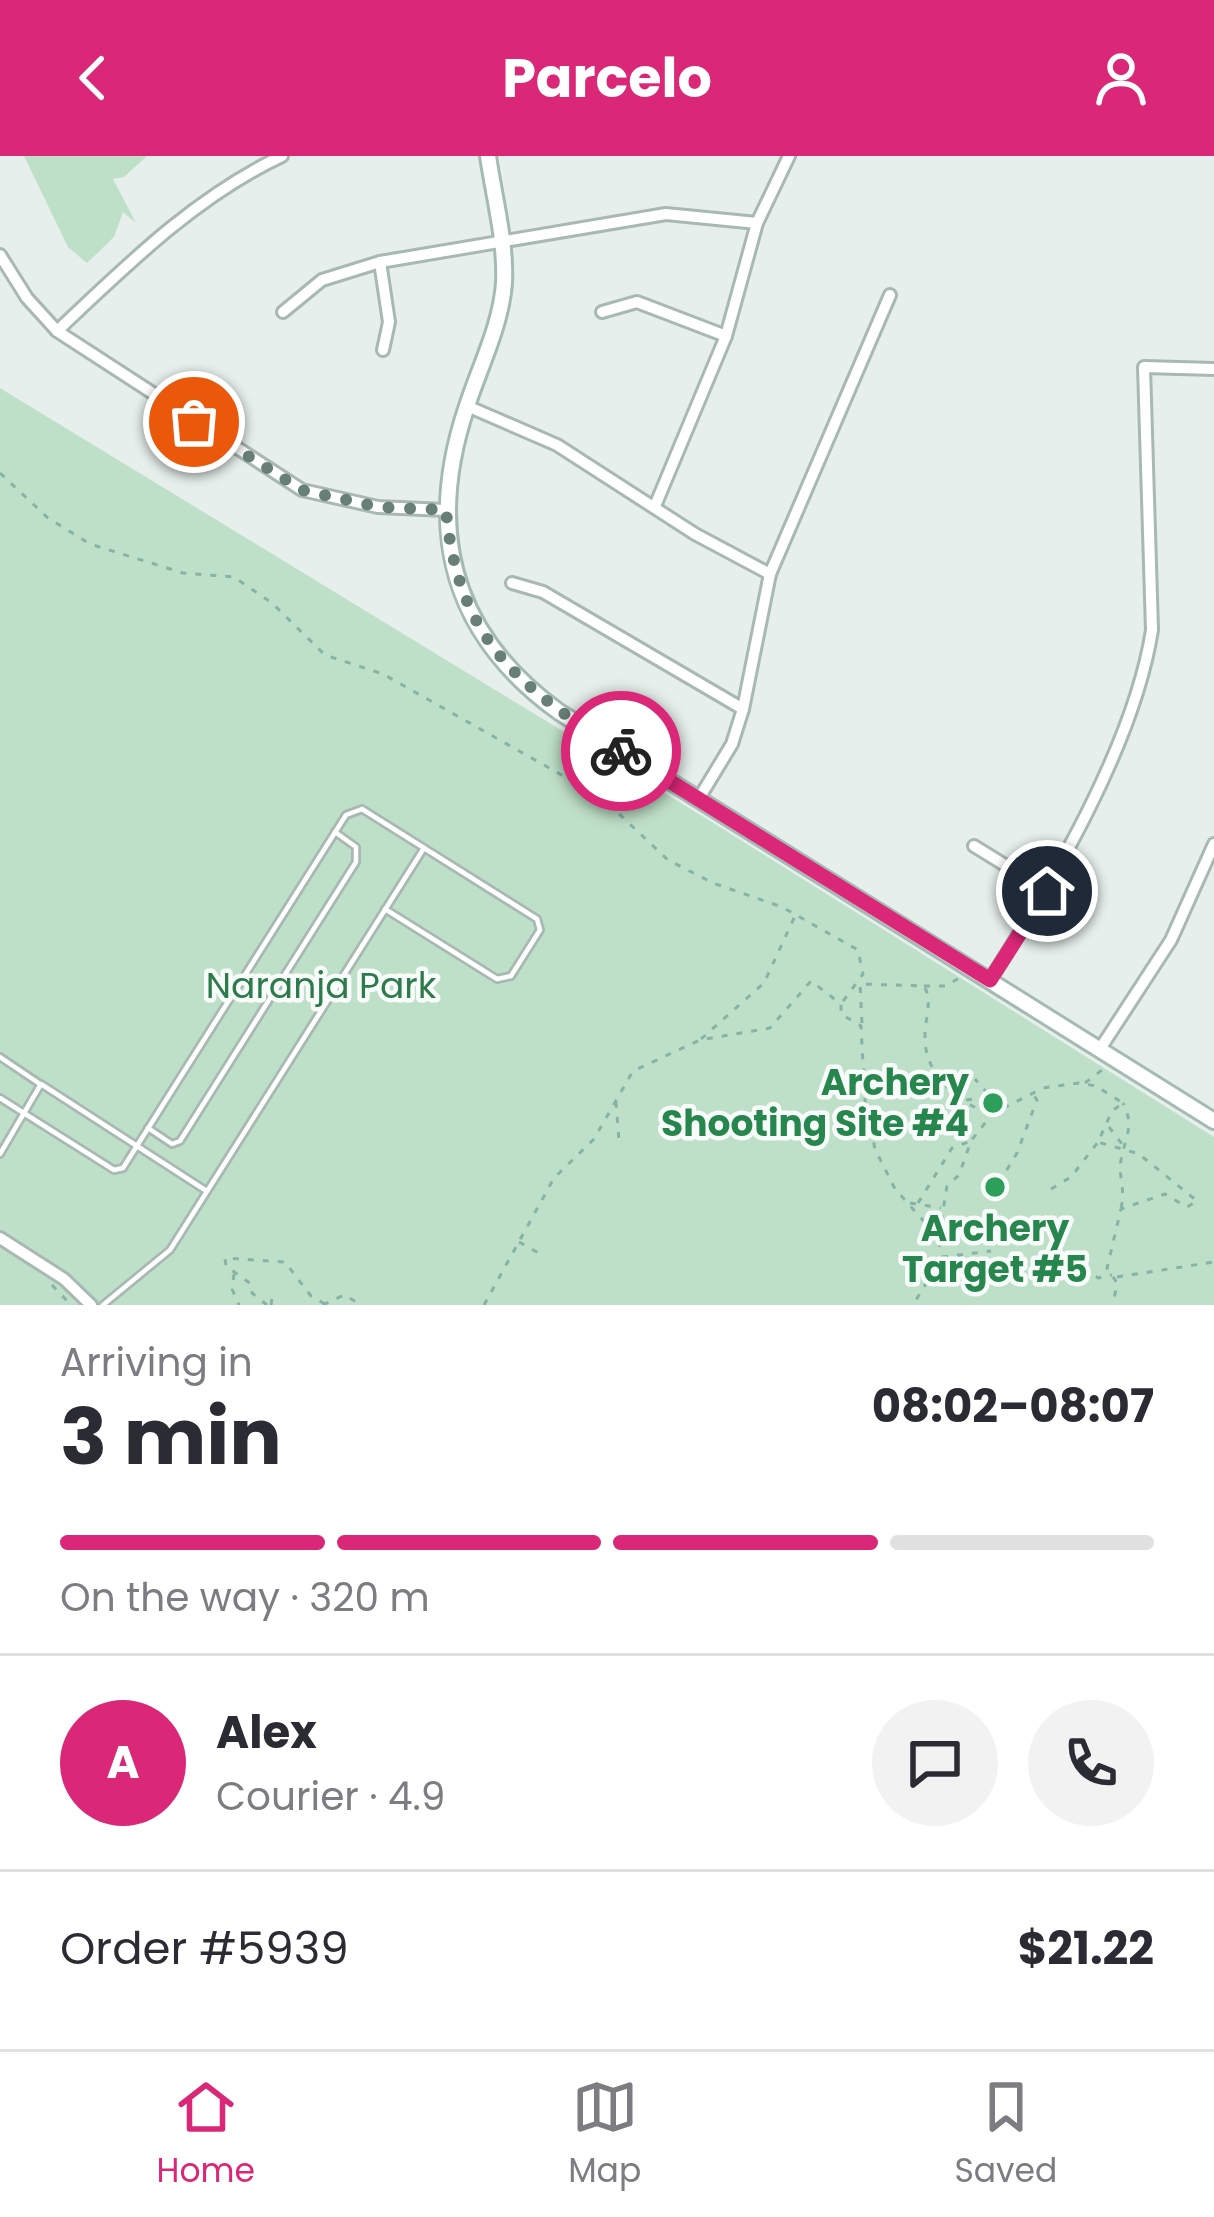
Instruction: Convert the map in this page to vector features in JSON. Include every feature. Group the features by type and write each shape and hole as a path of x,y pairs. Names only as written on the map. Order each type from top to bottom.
{"street":[{"path":"57,331 144,248 248,172 282,156"},
{"path":"488,156 501,241 500,306 451,460 446,510 463,598 511,673 559,712 1214,1120"},
{"path":"655,506 726,336 757,223 788,156"},
{"path":"283,312 322,280 380,262 666,214 757,223"},
{"path":"0,255 27,298 57,331 302,490 378,507 446,510"},
{"path":"380,262 389,322 383,350"},
{"path":"698,800 732,744 770,574 890,295"},
{"path":"602,312 637,302 726,336"},
{"path":"990,980 1070,852 1146,666 1152,630 1144,367 1214,369"},
{"path":"466,406 557,445 770,574"},
{"path":"512,583 543,592 743,709"},
{"path":"974,846 1047,891"},
{"path":"1100,1049 1171,940 1213,850"},
{"path":"0,1238 64,1280 91,1305"}],"lane":[{"path":"0,1098 114,1170 123,1168 346,815 362,809 537,919 540,930 511,976 497,979 385,909"},
{"path":"148,1128 172,1144 180,1142 356,862 356,847 335,832"},
{"path":"103,1305 170,1250 424,848"},
{"path":"0,1057 207,1192"},
{"path":"0,1154 41,1084"}],"path":[{"path":"0,473 48,518 90,544 183,573 233,577 272,603 325,655 383,674 574,782 617,812 668,860 796,914 858,950 865,1101 875,1149 908,1203 938,1238"},
{"path":"700,1040 764,982 796,914"},
{"path":"862,1026 841,1014 841,1004 860,984 946,986 961,977"},
{"path":"484,1305 554,1178 594,1139 633,1071 700,1040 770,1028 811,981 841,1004"},
{"path":"924,986 929,995 924,1042 932,1071 964,1101 992,1114"},
{"path":"914,1305 942,1257 938,1238 942,1209 971,1141 992,1114 1033,1093 1084,1084 1106,1067"},
{"path":"1099,1088 1100,1075"},
{"path":"964,1101 991,1097 975,1079"},
{"path":"1084,1084 1123,1103 1130,1125 1120,1210 1109,1250 1113,1305"},
{"path":"999,1183 1035,1107 1033,1093"},
{"path":"616,1101 619,1141"},
{"path":"1051,1189 1071,1177 1109,1127 1112,1111 1123,1103"},
{"path":"1109,1127 1130,1125"},
{"path":"1109,1127 1125,1148 1182,1185 1197,1201 1187,1207 1165,1194 1120,1210"},
{"path":"917,1203 952,1148 971,1141"},
{"path":"1098,1142 1125,1148"},
{"path":"908,1203 942,1209"},
{"path":"516,1240 544,1256"},
{"path":"942,1257 991,1251"},
{"path":"270,1303 252,1293 251,1283 234,1274 225,1258 285,1262 324,1304 344,1294 362,1305"},
{"path":"1041,1258 1077,1262 1098,1278 1214,1262"},
{"path":"234,1274 232,1288 239,1305"},
{"path":"49,1283 71,1305"}],"green space":[{"path":"24,156 147,156 124,177 113,179 136,223 123,212 114,237 87,263 68,247"},
{"name":"Naranja Park","path":"0,388 707,819 1214,1137 1214,1305 0,1305"}],"way so far":[{"path":"194,422 302,490 378,507 446,510 463,598 490,647 532,692 621,751"}],"place":[{"name":"Archery Shooting Site #4","path":"993,1103"},
{"name":"Archery Target #5","path":"995,1187"}],"route":[{"path":"621,751 990,980 1047,891"}]}
